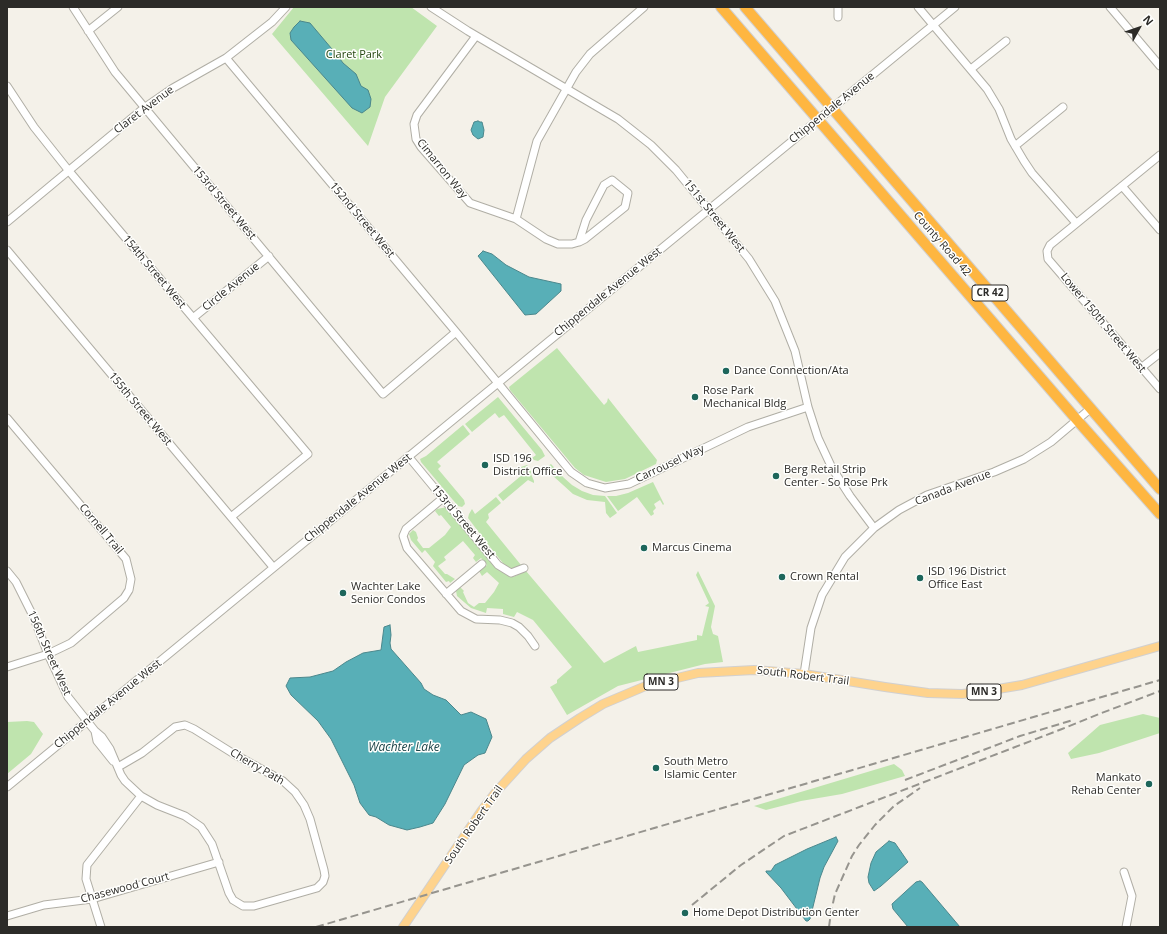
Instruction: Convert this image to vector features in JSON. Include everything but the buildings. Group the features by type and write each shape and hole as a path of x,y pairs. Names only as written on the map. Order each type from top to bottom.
{"highway":[{"name":"County Road 42","path":"721,7 1077,420 1160,514"},
{"name":"County Road 42","path":"745,7 1160,489"},
{"path":"945,266 961,269 968,273 1038,352 1050,362"}],"main road":[{"name":"South Robert Trail","path":"403,927 496,792 536,750 550,738 603,704 648,685 691,674 744,670 770,670 912,691 974,693 1022,686 1160,646"}],"street":[{"name":"153rd Street West","path":"73,7 115,72 383,394 456,332"},
{"path":"88,31 118,7"},
{"name":"Claret Avenue","path":"7,222 144,108 172,88 226,58 272,22 286,7"},
{"name":"151st Street West","path":"431,7 476,36 613,116 642,137 676,170 749,259 775,301 795,351 808,407 818,438 832,468 850,496 874,528"},
{"path":"516,219 537,141 580,66 590,54 644,7"},
{"path":"838,7 838,16"},
{"path":"918,7 971,69 993,98 1014,146 1032,173 1076,223 1160,155"},
{"name":"Chippendale Avenue","path":"708,209 955,7"},
{"path":"1110,7 1160,66"},
{"name":"Cimarron Way","path":"476,36 417,115 414,124 414,134 421,147 466,201 478,207 516,219 540,236 552,242 565,244 579,242"},
{"path":"971,69 1006,41"},
{"name":"152nd Street West","path":"226,58 498,383"},
{"name":"154th Street West","path":"7,86 34,127 68,171 308,454 231,517"},
{"path":"1014,146 1063,107"},
{"path":"612,180 628,193 625,207 579,242 586,220 604,185 612,180"},
{"path":"1122,186 1160,230"},
{"name":"Chippendale Avenue West","path":"7,787 708,209"},
{"name":"Lower 150th Street West","path":"1076,223 1050,245 1047,251 1048,259 1160,389"},
{"name":"155th Street West","path":"7,250 274,567"},
{"name":"Circle Avenue","path":"193,318 268,256"},
{"path":"1142,368 1160,353"},
{"name":"Carrousel Way","path":"498,383 571,472 587,483 605,488 629,484 748,427 808,407"},
{"name":"Canada Avenue","path":"804,674 811,628 822,595 845,557 874,528 899,510 927,495 994,472 1024,459 1052,442 1090,409"},
{"name":"Cornell Trail","path":"7,418 126,559 131,579 129,590 124,598 71,643 48,654 7,667"},
{"name":"153rd Street West","path":"408,456 498,565 511,573 524,568"},
{"path":"443,498 406,529 403,536 407,548 457,608 476,619 500,620 512,623 519,627 535,646"},
{"path":"446,594 482,564"},
{"name":"156th Street West","path":"7,572 16,582 33,616 48,654 68,697 87,722 102,737 110,749 125,781 141,796 157,805 185,816 196,823 209,838 229,893 236,902"},
{"name":"Cherry Path","path":"118,767 142,753 172,729 177,726 185,726 194,729 234,754 283,781 295,792 304,805 310,819 324,870 325,876 323,882 317,888 254,906 243,906 236,902"},
{"path":"101,927 86,879 87,865 141,796"},
{"name":"Chasewood Court","path":"7,916 44,905 92,899 219,862"},
{"path":"1124,872 1132,896 1126,927"}],"green space":[{"name":"Claret Park","path":"294,7 411,7 437,26 385,97 368,146 272,34"},
{"path":"557,348 604,405 608,398 657,460 656,464 625,479 606,482 584,475 575,468 509,387"},
{"path":"498,397 542,450 545,456 538,461 532,458 536,455 504,415 499,418 495,413 472,432 465,424"},
{"path":"463,425 470,434 437,462 441,466 438,469 464,500 465,504 462,507 458,506 420,459 426,456"},
{"path":"551,464 572,485 582,491 593,495 605,496 617,513 610,518 606,513 605,502 587,500 573,494 552,475 546,476 542,470"},
{"path":"527,465 531,471 534,483 528,480 503,501 498,495 522,475 523,470 521,467"},
{"path":"653,482 664,504 663,505 660,500 654,504 656,508 653,511 654,514 651,516 637,497 618,511 607,496 616,496 628,493"},
{"path":"496,497 501,503 488,514 489,518 486,522 521,565 514,569 507,568 468,518 472,509 475,514"},
{"path":"447,507 496,568 513,577 526,571 604,663 636,646 638,652 697,640 697,635 702,636 709,607 705,606 709,603 696,575 698,571 715,606 711,627 713,634 718,636 723,662 705,664 618,686 567,715 550,687 557,683 557,680 572,667 533,620 517,612 514,617 503,614 503,609 487,608 486,613 471,608 457,596 456,591 460,587 464,591 463,592 468,603 474,607 479,603 485,603 494,592 499,583 487,572 482,576 479,571 487,565 481,558 476,562 473,558 475,555 463,541 444,557 446,560 438,566 445,574 455,579 450,583 449,581 446,582 433,566 435,562 425,550 422,553 411,540 409,534 413,530 416,532 418,538 417,540 423,548 429,548 445,535 451,527 441,515 439,516 435,511 437,509"},
{"path":"1143,714 1160,718 1160,733 1099,753 1071,759 1068,753 1100,725"},
{"path":"7,722 34,722 43,734 31,754 7,774"},
{"path":"894,764 902,770 905,776 842,794 801,801 766,810 754,806"}],"water":[{"path":"300,21 310,23 343,63 356,74 361,86 368,90 371,99 370,107 362,113 352,108 291,40 290,33"},
{"path":"474,122 482,122 484,130 483,137 478,139 473,135 471,130"},
{"path":"483,251 492,254 506,265 529,277 561,284 561,291 536,314 525,315 478,256"},
{"name":"Wachter Lake","path":"390,625 391,649 421,683 424,689 433,695 446,700 461,715 471,712 486,719 492,737 485,753 478,755 464,765 445,804 433,823 407,830 389,825 376,817 369,815 360,803 354,785 331,739 318,721 291,695 286,686 290,678 310,677 333,671 363,653 381,650 384,627"},
{"path":"836,837 838,841 824,867 810,919 806,921 766,871 771,871 775,865"},
{"path":"889,841 895,843 908,862 874,891 869,883 868,877 871,863 876,852"},
{"path":"920,881 960,927 908,927 893,909 892,904 916,882"}],"railway":[{"path":"316,927 1160,680"},
{"path":"692,905 741,865 784,836 1160,691"},
{"path":"905,780 1020,736 1073,720"},
{"path":"829,927 835,894 852,856 859,845 875,825 894,806 920,788"}],"place":[{"name":"Dance Connection/Ata","path":"726,371"},
{"name":"Rose Park Mechanical Bldg","path":"695,397"},
{"name":"ISD 196 District Office","path":"485,465"},
{"name":"Berg Retail Strip Center - So Rose Prk","path":"776,476"},
{"name":"Marcus Cinema","path":"644,548"},
{"name":"Crown Rental","path":"782,577"},
{"name":"ISD 196 District Office East","path":"920,578"},
{"name":"Wachter Lake Senior Condos","path":"343,593"},
{"name":"South Metro Islamic Center","path":"656,768"},
{"name":"Mankato Rehab Center","path":"1149,784"},
{"name":"Home Depot Distribution Center","path":"685,913"}]}
